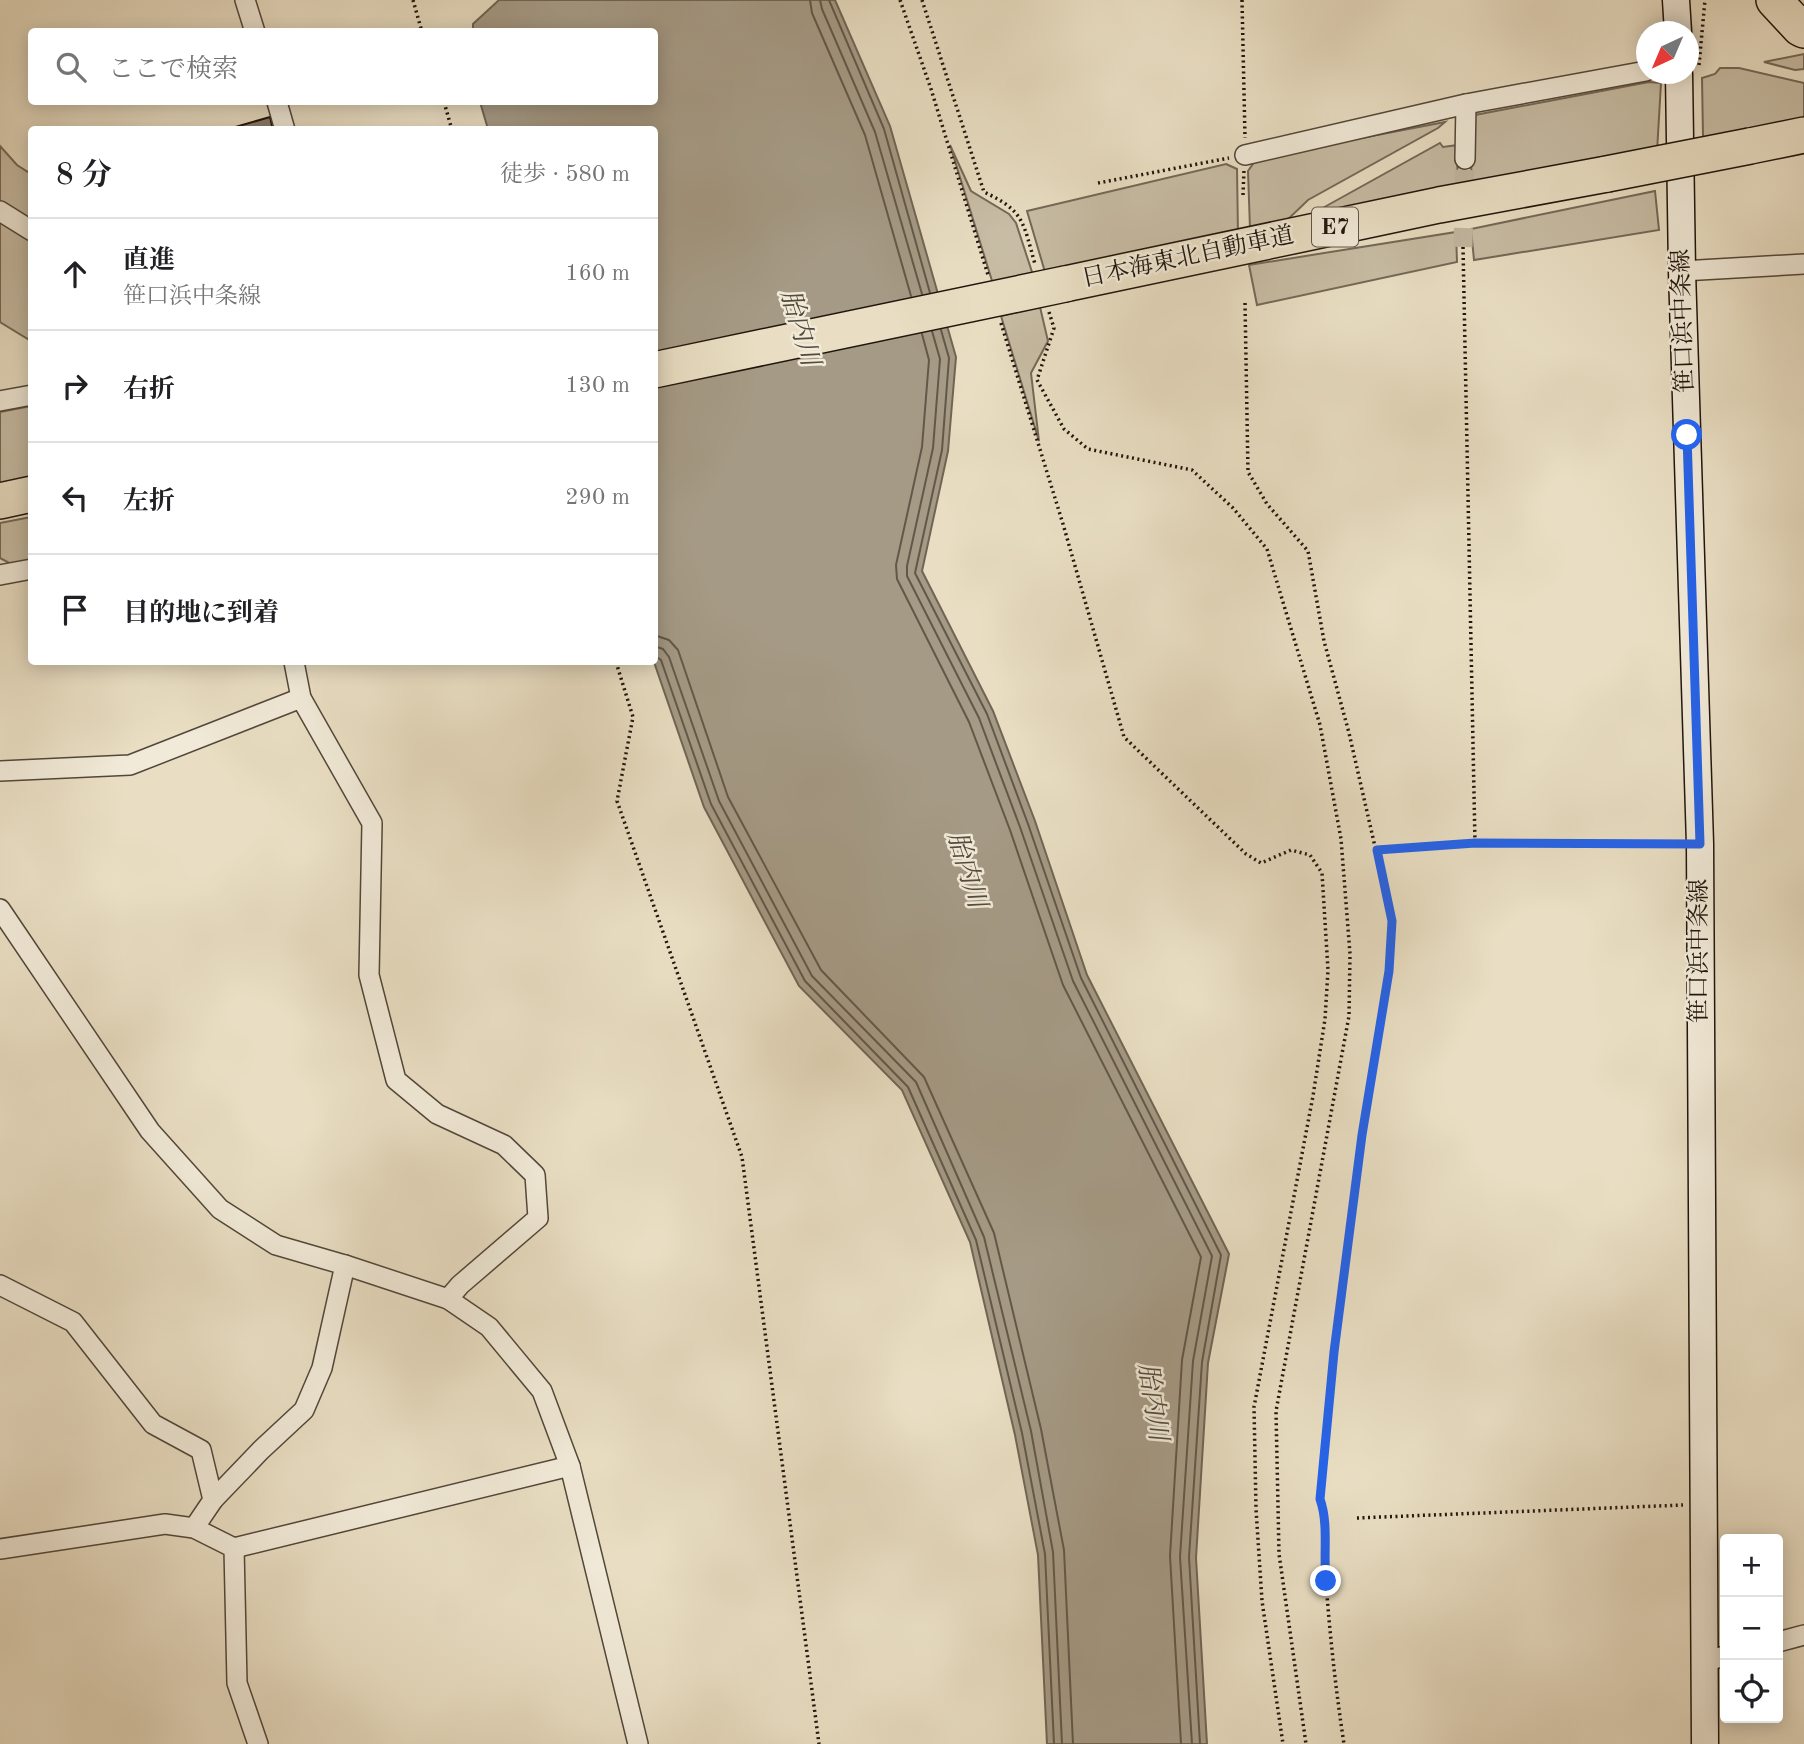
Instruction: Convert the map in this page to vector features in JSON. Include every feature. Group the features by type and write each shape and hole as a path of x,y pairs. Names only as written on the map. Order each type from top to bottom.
{"highway":[{"path":"1774,0 1804,30"},
{"name":"日本海東北自動車道","path":"658,369 1439,205 1804,135"},
{"path":"0,501 28,495"}],"main road":[{"path":"1678,21 1679,0"},
{"name":"笹口浜中条線","path":"1679,84 1682,271 1700,844 1702,1503 1716,1658 1705,1744"}],"street":[{"path":"246,0 254,28"},
{"path":"1245,155 1466,104 1636,73"},
{"path":"1465,159 1466,104"},
{"path":"277,105 284,126"},
{"path":"0,211 28,228"},
{"path":"1682,271 1804,264"},
{"path":"0,401 28,396"},
{"path":"0,575 28,570"},
{"path":"295,665 301,698 372,823 369,975 396,1080 437,1114 504,1145 534,1175 538,1218 447,1299"},
{"path":"0,771 130,765 301,698"},
{"path":"0,909 150,1131 220,1209 276,1245 447,1299 489,1328 542,1391 570,1466 638,1744"},
{"path":"194,1528 213,1500 304,1410 322,1368 345,1265"},
{"path":"0,1286 73,1322 153,1424 201,1450 213,1500"},
{"path":"0,1549 164,1524 194,1528 234,1548 570,1466"},
{"path":"234,1548 237,1683 258,1744"},
{"path":"1783,1641 1804,1635"}],"path":[{"path":"413,0 421,28"},
{"path":"900,0 931,89 989,279"},
{"path":"922,0 984,191 1007,202 1023,222 1050,287 1054,328 1037,380 1064,429 1088,449 1192,470 1233,508 1267,549 1320,725 1341,839 1350,954 1349,1016 1276,1411 1279,1554 1306,1744"},
{"path":"1242,0 1245,155 1243,195"},
{"path":"445,105 451,126"},
{"path":"1098,183 1245,155"},
{"path":"1463,247 1475,843"},
{"path":"1245,303 1248,472 1267,504 1308,551 1324,641 1349,733 1392,921 1389,971 1362,1135 1334,1352 1320,1499 1326,1517 1324,1558 1333,1672 1343,1744"},
{"path":"999,316 1063,524 1124,737 1246,854 1261,863 1291,850 1310,855 1322,873 1328,970 1325,1019 1254,1407 1256,1509 1262,1601 1283,1744"},
{"path":"617,665 633,717 617,801 742,1157 819,1744"},
{"path":"1377,850 1475,843 1700,844"},
{"path":"1357,1518 1652,1508 1702,1503"}],"shaded area":[{"path":"1804,54 1804,69 1795,70 1764,62"},
{"path":"1720,68 1739,68 1804,83 1804,122 1706,146 1703,136 1702,78 1715,74"},
{"path":"1638,84 1661,84 1657,152 1472,184 1469,120 1475,115"},
{"path":"1445,122 1308,200 1283,224 1250,229 1248,171 1257,158"},
{"path":"1440,143 1443,147 1458,145 1457,185 1310,215"},
{"path":"950,145 971,191 1009,214 1016,223 1033,275 993,284"},
{"path":"0,146 17,165 28,172 28,339 0,322"},
{"path":"1226,164 1237,169 1238,235 1045,272 1027,211"},
{"path":"1655,191 1659,230 1474,260 1471,229"},
{"path":"1456,232 1457,262 1257,305 1249,265"},
{"path":"1040,307 1048,341 1031,373 1039,441 1001,316"},
{"path":"28,407 28,480 0,485 0,412"},
{"path":"28,518 28,562 13,565 0,558 0,523"}],"water":[{"name":"胎内川","path":"499,0 835,0 890,126 956,357 948,451 922,571 993,711 1035,821 1087,975 1229,1254 1208,1363 1196,1558 1207,1744 1047,1744 1038,1555 1015,1435 970,1242 902,1090 799,986 704,807 655,665 658,665 658,126 487,126 481,105 658,105 658,28 473,28 473,24"}],"building":[{"path":"270,117 272,126 239,126"}],"tunnel":[{"path":"1463,247 1465,159"}],"route":[{"path":"1326,1581 1326,1517 1320,1499 1334,1352 1362,1135 1389,971 1392,921 1377,850 1475,843 1700,844 1687,435"}]}
